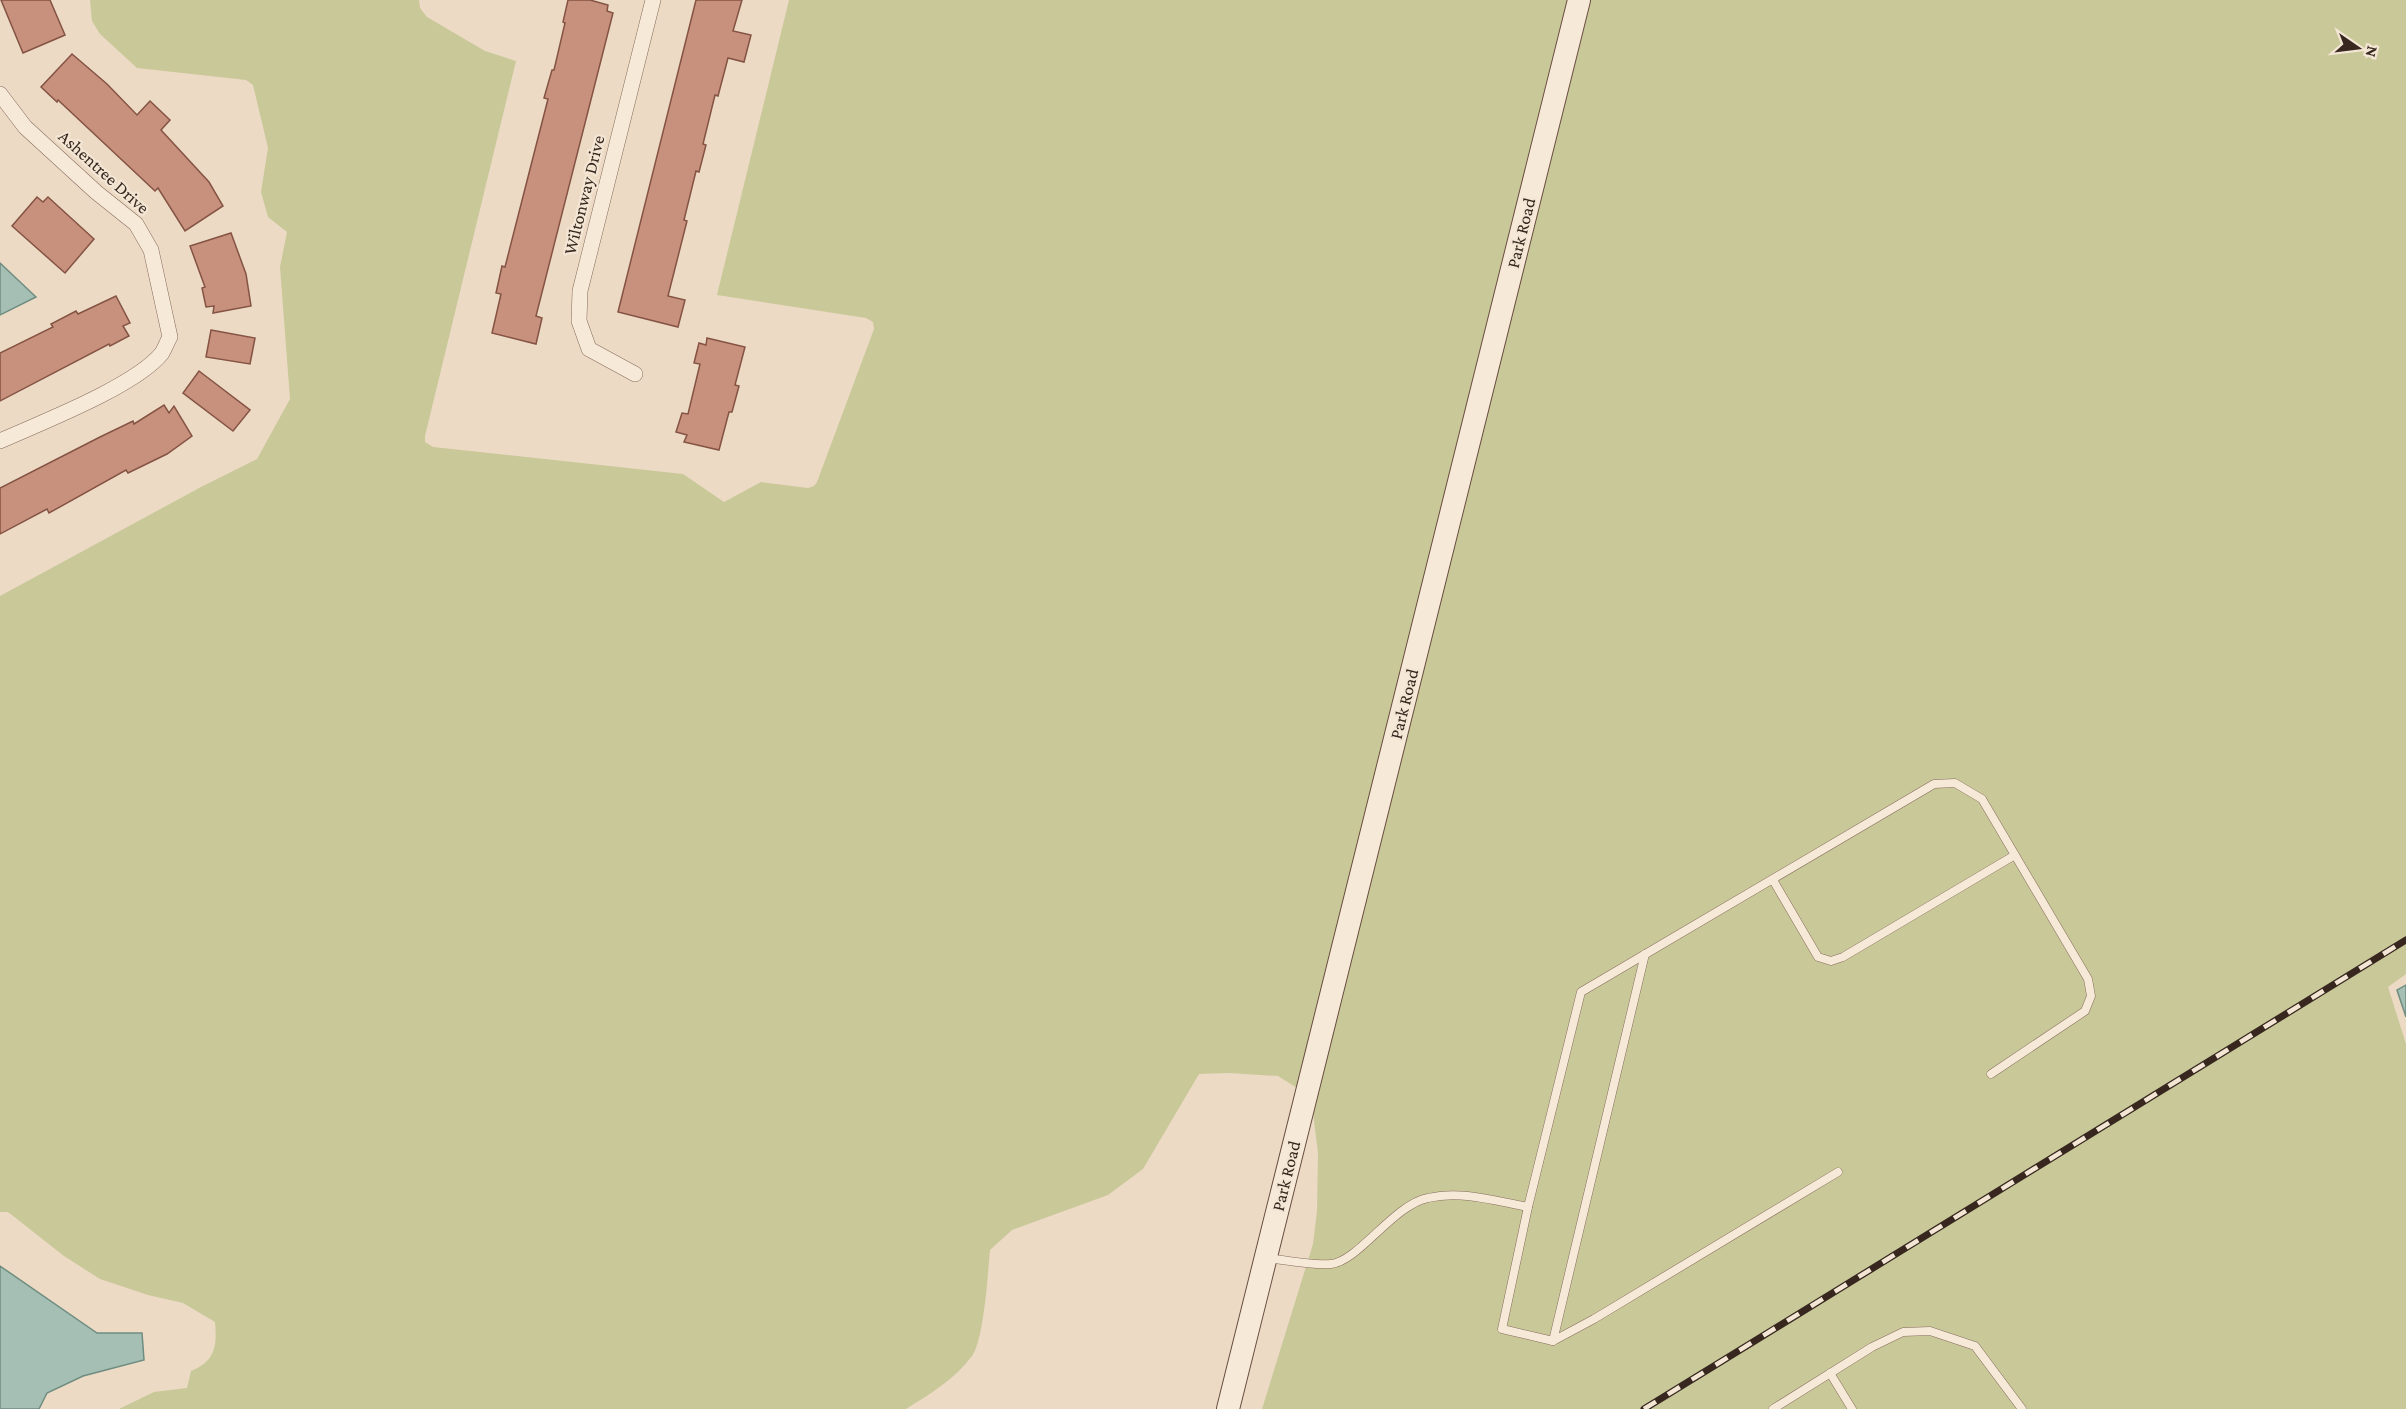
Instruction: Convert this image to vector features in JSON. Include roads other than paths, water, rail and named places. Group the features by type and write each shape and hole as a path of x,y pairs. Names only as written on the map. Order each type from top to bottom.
{"street":[{"name":"Wiltonway Drive","path":"635,374 589,349 579,321 580,291 653,0"},
{"name":"Park Road","path":"1228,1409 1579,0"},
{"name":"Ashentree Drive","path":"0,94 25,127 96,192 136,224 151,250 170,337 161,353 135,375 97,397 0,441"}],"lane":[{"path":"1838,1172 1594,1319 1553,1341 1502,1329 1528,1207 1581,992 1934,783 1955,783 1982,799 2088,979 2091,996 2085,1011 1991,1074"},
{"path":"1773,880 1818,957 1831,961 1843,957 2015,855"},
{"path":"1553,1341 1645,954"},
{"path":"1266,1258 1332,1264 1346,1259 1408,1206 1425,1198 1444,1195 1467,1196 1528,1207"},
{"path":"1773,1409 1872,1347 1903,1332 1930,1331 1975,1346 2022,1409"},
{"path":"1830,1374 1852,1409"}],"railway":[{"path":"1644,1409 2406,940"}]}
